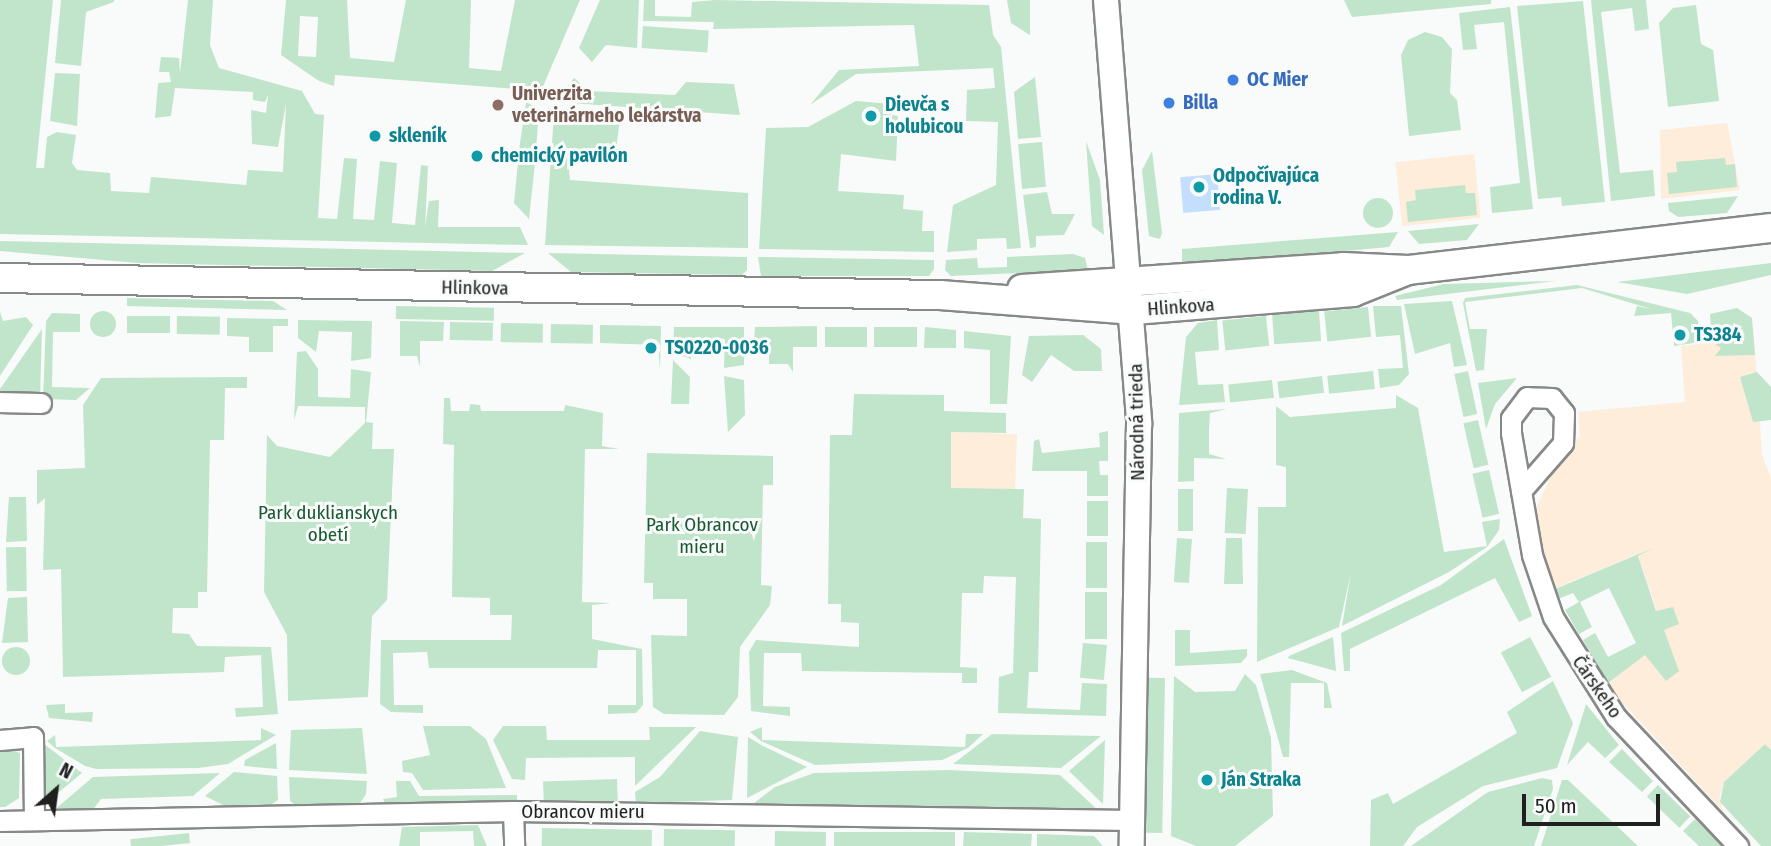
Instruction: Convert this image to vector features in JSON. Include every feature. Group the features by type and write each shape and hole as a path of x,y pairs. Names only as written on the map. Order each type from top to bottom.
{"main road":[{"name":"Hlinkova","path":"949,295 1343,267 1408,270 1771,228"},
{"name":"Hlinkova","path":"0,278 949,295 1133,310 1353,292 1408,270"}],"street":[{"name":"Národná trieda","path":"1106,0 1133,310 1139,513 1132,846"},
{"name":"Čárskeho","path":"1521,491 1563,443 1564,413 1552,398 1527,397 1511,418 1521,491 1542,588 1577,662 1633,735 1738,846"},
{"path":"0,402 41,403"},
{"path":"0,740 33,737 34,820"},
{"name":"Obrancov mieru","path":"0,821 513,811 1132,820"},
{"path":"513,811 514,846"}],"shaded area":[{"path":"1727,123 1740,190 1661,199 1660,130"},
{"path":"1474,154 1481,218 1402,226 1395,162"},
{"path":"1754,338 1762,454 1771,479 1771,750 1765,744 1724,782 1719,798 1724,812 1606,685 1666,638 1638,555 1652,548 1549,591 1533,514 1564,449 1580,437 1578,412 1685,402 1681,346"},
{"path":"951,432 1017,434 1015,490 949,488"}],"green space":[{"path":"0,0 53,0 36,168 44,168 47,137 57,132 76,135 72,163 77,170 110,173 111,191 149,193 151,177 246,185 248,170 283,172 286,104 278,147 252,144 251,110 266,113 268,95 265,102 253,100 253,92 175,88 171,116 155,118 158,83 171,82 169,72 159,72 161,57 179,58 180,73 188,0 213,0 210,45 219,68 302,91 315,114 324,115 318,218 337,219 344,158 357,159 353,219 374,220 380,161 397,163 392,223 415,225 421,165 428,166 425,227 429,201 439,200 438,227 520,227 528,245 0,234"},
{"path":"61,0 114,0 86,12 81,66 55,63"},
{"path":"286,0 347,0 350,58 394,62 406,0 471,0 469,68 501,71 515,0 580,0 541,91 335,75 334,86 319,81 281,55","holes":["300,16 318,17 316,57 298,56"]},
{"path":"600,0 639,0 637,48 606,45 592,62 579,48"},
{"path":"644,0 655,0 655,16 691,17 692,2 715,0 989,5 993,35 1001,47 1021,248 1007,249 1006,238 977,239 977,250 947,252 953,205 996,185 998,122 966,121 967,90 995,88 993,68 856,74 810,105 839,70 919,66 914,25 713,29 714,22 643,21"},
{"path":"1007,0 1030,0 1030,35 1011,23"},
{"path":"1344,0 1491,0 1491,4 1352,17"},
{"path":"1591,0 1646,0 1649,29 1635,31 1632,8 1601,12 1620,173 1653,170 1655,196 1611,201"},
{"path":"1583,1 1605,202 1562,206 1561,197 1538,199 1517,6"},
{"path":"1696,5 1701,44 1713,50 1719,101 1668,107 1659,23 1673,8"},
{"path":"1510,7 1533,209 1492,213 1490,187 1520,183 1504,22 1474,25 1477,49 1463,50 1459,13"},
{"path":"643,26 709,31 707,53 641,48"},
{"path":"1425,32 1442,37 1452,49 1450,93 1457,100 1461,130 1409,136 1401,55 1408,40"},
{"path":"55,73 80,74 77,126 50,121"},
{"path":"1035,77 1041,137 1018,139 1014,92"},
{"path":"574,78 589,91 675,95 686,82 734,84 740,115 556,102"},
{"path":"856,101 892,104 891,115 898,116 896,161 841,154 838,191 904,195 903,209 923,211 922,231 934,231 934,252 759,249 766,128 808,127"},
{"path":"526,102 539,109 536,151 519,150"},
{"path":"554,114 620,118 616,150 567,150 570,180 748,193 748,248 545,245"},
{"path":"1086,141 1100,180 1104,235 1092,226"},
{"path":"1042,142 1046,187 1022,189 1018,144"},
{"path":"1152,151 1162,233 1160,239 1149,236 1142,170"},
{"path":"1725,158 1726,165 1735,164 1737,187 1669,194 1667,173 1677,172 1676,162"},
{"path":"518,162 535,163 529,219 514,203"},
{"path":"1465,185 1466,193 1475,193 1477,215 1408,222 1406,202 1416,200 1415,190"},
{"path":"1047,192 1052,214 1075,214 1064,235 1036,236 1036,247 1030,248 1023,195"},
{"path":"1738,196 1727,213 1678,217 1669,211 1668,203"},
{"path":"1378,198 1389,202 1393,213 1389,224 1378,228 1367,224 1363,213 1367,202"},
{"path":"1479,224 1467,240 1419,244 1408,231"},
{"path":"1398,232 1389,247 1182,266 1182,249"},
{"path":"0,241 525,253 492,271 138,263 0,251"},
{"path":"548,253 747,257 747,270 742,275 571,272"},
{"path":"1073,254 1085,258 1088,270 951,276 945,270 946,260 977,258 978,268 1007,267 1007,257"},
{"path":"758,257 934,260 934,269 929,276 761,276"},
{"path":"1771,263 1771,275 1687,294 1617,282"},
{"path":"1555,281 1397,300 1395,296 1444,284"},
{"path":"1577,285 1690,313 1698,321 1700,342 1674,346 1671,313 1634,316 1637,306 1651,309 1582,288 1465,302 1470,329 1487,329 1484,370 1476,371 1463,303 1465,298"},
{"path":"127,298 273,301 287,310 127,306"},
{"path":"1452,301 1467,365 1454,367 1450,343 1415,354 1404,304"},
{"path":"396,306 494,308 494,321 396,319"},
{"path":"1373,306 1401,306 1409,374 1399,385 1380,388 1378,369 1403,368 1400,335 1376,337"},
{"path":"1368,307 1371,337 1327,341 1324,312"},
{"path":"1737,308 1752,318 1755,355 1715,356 1721,348 1712,342 1710,314"},
{"path":"103,311 112,315 116,324 112,333 103,337 94,333 90,324 94,315"},
{"path":"1319,311 1321,341 1274,344 1272,314"},
{"path":"0,312 3,321 26,317 33,325 0,376"},
{"path":"52,313 80,314 80,332 53,332 52,387 90,388 76,400 43,399 46,321"},
{"path":"127,316 170,316 170,333 127,333"},
{"path":"177,316 220,317 220,335 177,334"},
{"path":"1266,316 1269,346 1225,350 1222,321"},
{"path":"227,318 288,319 288,326 273,326 273,352 249,352 249,337 227,336"},
{"path":"298,320 372,321 371,358 351,361 352,332 319,331 316,352 298,338"},
{"path":"1217,320 1219,350 1195,352 1198,385 1223,384 1225,402 1179,405 1186,337 1198,323"},
{"path":"400,321 444,322 443,341 420,341 420,367 417,356 400,356"},
{"path":"450,322 493,323 493,341 450,340"},
{"path":"501,323 543,324 543,343 501,342"},
{"path":"551,324 593,325 593,344 551,343"},
{"path":"600,325 661,326 660,370 658,345 600,343"},
{"path":"817,326 817,347 793,347 793,372 788,364 769,364 769,345 754,345 755,327"},
{"path":"674,327 744,327 744,365 724,368 725,339 692,338 691,359 683,356 673,350"},
{"path":"825,327 867,327 867,347 825,347"},
{"path":"874,327 917,327 917,347 874,347"},
{"path":"925,327 956,330 956,348 924,348"},
{"path":"42,329 40,399 0,399 0,389"},
{"path":"964,331 1011,336 1007,404 990,404 990,350 964,348"},
{"path":"1083,335 1101,349 1102,371 1074,371 1051,355 1032,382 1022,375 1029,336"},
{"name":"Park duklianskych obetí","path":"306,351 318,369 318,397 350,398 351,369 371,372 366,422 373,423 372,449 394,449 387,600 372,616 368,697 288,701 287,635 264,592 267,435 277,446 330,457 365,423 365,407 298,406 294,420 297,352"},
{"path":"673,360 690,377 689,404 671,404"},
{"path":"1373,371 1375,389 1329,394 1327,376"},
{"path":"1468,371 1477,414 1463,417 1454,374"},
{"path":"1757,372 1771,387 1771,420 1753,422 1740,377"},
{"path":"724,376 744,380 745,415 728,432"},
{"path":"1322,376 1324,393 1279,398 1277,381"},
{"path":"247,377 247,388 225,388 224,440 210,440 207,592 198,592 198,608 173,608 172,633 189,634 197,646 271,647 278,714 236,717 235,708 263,707 261,655 225,657 224,672 63,677 61,569 43,570 45,498 37,505 37,470 85,468 83,405 101,378"},
{"path":"1517,378 1495,404 1486,429 1478,383"},
{"path":"1272,380 1274,398 1230,403 1228,385"},
{"path":"854,394 944,395 944,411 1006,413 1006,433 951,432 951,488 1024,489 1023,518 1041,519 1038,672 1029,672 1027,708 1080,710 1082,683 1107,684 1106,716 998,713 999,677 1013,673 1016,577 984,576 983,593 962,593 960,667 977,668 977,683 962,683 962,673 802,671 801,653 764,653 763,706 790,707 790,716 751,711 749,652 756,640 859,647 859,623 841,622 841,604 828,604 830,435 852,435"},
{"path":"1396,395 1418,408 1444,552 1487,546 1482,522 1500,519 1499,530 1487,547 1449,572 1342,626 1351,572 1339,627 1257,662 1258,507 1286,507 1286,467 1276,465 1276,406 1290,417 1396,408"},
{"path":"444,398 450,398 451,411 469,411 470,404 480,405 481,411 564,411 565,405 603,413 602,446 619,449 585,449 582,602 611,603 592,605 592,639 642,649 643,705 636,713 608,714 608,705 636,705 636,650 598,650 597,668 429,668 427,652 393,653 394,705 423,705 423,713 391,712 380,704 381,640 511,640 512,615 490,615 490,598 452,597 454,445 443,444"},
{"path":"1227,409 1210,413 1209,429 1209,454 1226,459 1194,458 1194,481 1178,482 1179,413"},
{"path":"1478,420 1488,465 1474,468 1463,423"},
{"path":"1108,431 1108,461 1099,461 1100,475 1108,475 1108,496 1087,496 1087,471 1032,471 1034,441 1039,439 1042,453 1100,447 1099,433"},
{"name":"Park Obrancov mieru","path":"647,453 773,456 773,485 763,485 761,585 772,586 770,605 740,647 738,697 724,715 664,714 653,707 651,635 687,636 687,599 653,599 653,583 644,583"},
{"path":"1489,470 1499,514 1483,518 1472,474"},
{"path":"1227,488 1248,489 1246,534 1225,533"},
{"path":"1178,489 1193,489 1193,531 1178,531"},
{"path":"9,497 26,497 27,541 6,542"},
{"path":"1087,501 1108,501 1108,536 1087,536"},
{"path":"1177,538 1192,539 1189,583 1174,582"},
{"path":"1226,538 1242,538 1243,584 1224,584"},
{"path":"1504,539 1532,616 1519,622 1495,578 1350,649 1350,671 1344,671 1341,633 1441,585"},
{"path":"1086,542 1107,542 1107,588 1086,588"},
{"path":"6,547 26,547 27,591 7,591"},
{"path":"1653,548 1638,556 1656,611 1673,607 1679,624 1664,630 1679,671 1666,681 1645,655 1608,683 1583,640 1595,633 1608,657 1636,643 1609,588 1580,602 1592,627 1579,634 1565,610 1579,602 1573,593 1558,599 1553,590"},
{"path":"1085,592 1107,592 1107,639 1085,639"},
{"path":"27,597 28,642 2,643 8,598"},
{"path":"1175,630 1190,630 1190,653 1247,649 1247,656 1241,663 1175,666"},
{"path":"1333,637 1336,671 1288,658 1289,656"},
{"path":"1530,637 1551,677 1522,692 1501,652"},
{"path":"1083,643 1107,645 1104,680 1080,678"},
{"path":"16,647 26,651 30,661 26,671 16,675 6,671 2,661 6,651"},
{"path":"1292,670 1327,683 1332,708 1324,708 1324,683 1291,683 1289,757 1283,757 1260,674"},
{"path":"1245,674 1256,685 1271,738 1273,816 1235,846 1196,846 1171,836 1174,676 1195,692 1235,691"},
{"path":"1148,678 1165,678 1162,833 1145,833"},
{"path":"1553,681 1573,723 1557,768 1483,786 1417,827 1403,846 1370,846 1371,800 1388,793 1393,804 1517,733 1507,712"},
{"path":"65,704 65,713 93,712 92,722 49,718 46,705"},
{"path":"1586,704 1619,745 1605,758 1588,742 1567,765"},
{"path":"423,726 470,726 486,739 506,788 423,790 412,773 403,772 402,761 430,755"},
{"path":"503,726 546,726 547,740 650,740 649,727 696,727 635,786 635,757 526,758 525,780 512,779 493,740"},
{"path":"762,727 762,740 965,747 966,734 983,734 968,748 942,760 815,765 761,741 750,732"},
{"path":"261,728 276,735 228,764 198,768 96,769 85,766 55,748 47,741 55,735 56,747 261,740"},
{"path":"362,728 367,774 289,770 291,730"},
{"path":"700,731 738,737 732,800 636,803 635,792 660,777"},
{"path":"992,734 1101,736 1061,768 953,764"},
{"path":"748,737 763,746 807,767 747,798"},
{"path":"1105,740 1103,804 1069,771"},
{"path":"276,743 277,769 244,766 245,760"},
{"path":"44,744 82,773 47,802 41,801"},
{"path":"1765,744 1771,750 1771,846 1761,846 1720,802 1724,782"},
{"path":"0,746 20,753 19,798 5,807 0,807"},
{"path":"1622,749 1653,781 1642,792 1609,762"},
{"path":"948,770 1060,775 1100,812 753,804 775,787 814,773"},
{"path":"234,772 277,776 278,800 268,807 227,807 205,796"},
{"path":"220,773 193,796 101,799 91,812 53,811 93,777"},
{"path":"289,777 367,781 366,794 359,805 297,806 290,801"},
{"path":"1542,778 1552,780 1553,789 1534,846 1411,846 1488,792"},
{"path":"617,779 618,802 544,805 543,782"},
{"path":"1562,780 1568,780 1638,846 1541,846"},
{"path":"396,781 410,781 419,796 517,795 517,801 385,804 383,799 397,797"},
{"path":"1658,785 1690,816 1679,828 1647,797"},
{"path":"1695,819 1723,846 1699,846 1683,831"},
{"path":"478,825 487,846 474,846 473,831 420,832 420,846 399,846 402,827"},
{"path":"542,828 652,830 652,846 542,846"},
{"path":"664,829 735,830 735,846 664,846"},
{"path":"775,831 826,832 826,846 775,846"},
{"path":"834,832 955,832 955,846 834,846"},
{"path":"964,832 1032,834 1031,846 963,846"},
{"path":"189,833 190,843 131,846 130,839"},
{"path":"1037,834 1094,836 1103,846 1037,846"}],"water":[{"path":"1217,174 1220,210 1183,213 1180,177"}],"place":[{"name":"OC Mier","path":"1233,80"},
{"name":"Billa","path":"1169,103"},
{"name":"Univerzita veterinárneho lekárstva","path":"498,105"},
{"name":"Dievča s holubicou","path":"871,116"},
{"name":"skleník","path":"375,136"},
{"name":"chemický pavilón","path":"477,156"},
{"name":"Odpočívajúca rodina V.","path":"1199,187"},
{"name":"TS384","path":"1680,335"},
{"name":"TS0220-0036","path":"651,348"},
{"name":"Ján Straka","path":"1207,780"}]}
